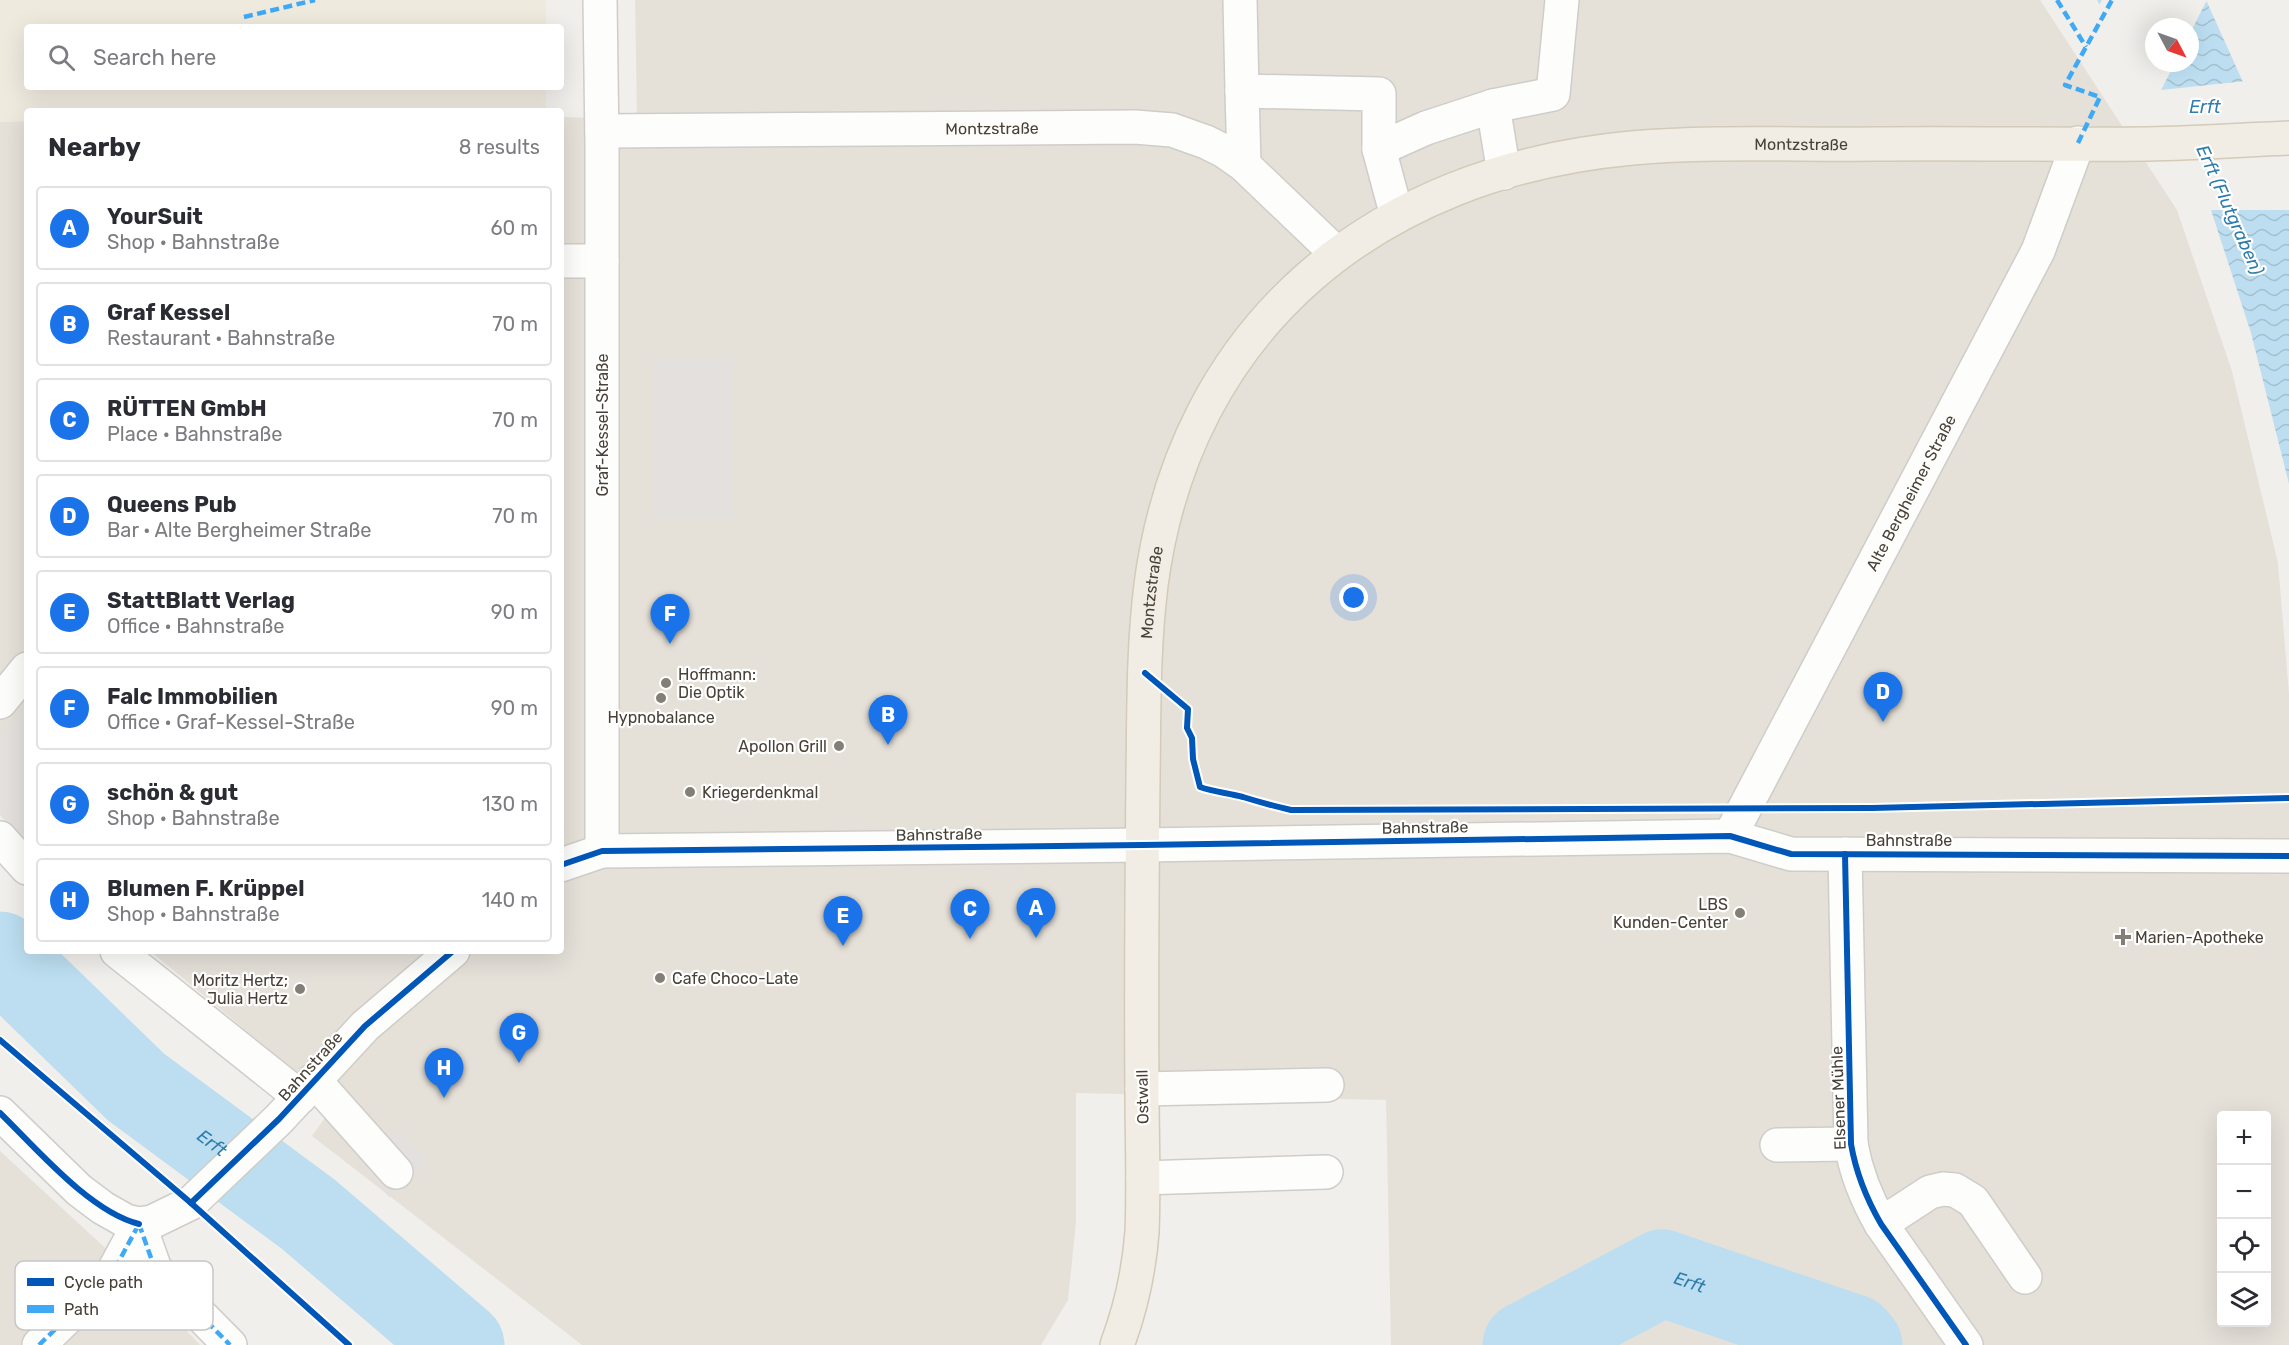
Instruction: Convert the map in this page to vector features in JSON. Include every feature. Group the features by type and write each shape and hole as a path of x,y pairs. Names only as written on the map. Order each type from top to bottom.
{"main road":[{"name":"Montzstraße","path":"1142,845 1147,626 1152,581 1169,500 1196,428 1238,353 1286,298 1337,254 1367,233 1397,216 1446,194 1504,173 1543,163 1630,148 2147,144 2289,138"},
{"name":"Ostwall","path":"1117,1345 1128,1318 1140,1263 1143,1178 1142,845"}],"street":[{"name":"Graf-Kessel-Straße","path":"600,0 602,850"},
{"path":"1240,0 1244,165"},
{"path":"1379,149 1426,128 1493,106 1553,94 1562,0"},
{"path":"1242,92 1379,94 1379,149 1397,216"},
{"path":"1493,106 1504,173"},
{"name":"Montzstraße","path":"602,131 1135,127 1172,130 1224,151 1244,165 1337,254"},
{"name":"Alte Bergheimer Straße","path":"1730,836 2038,251 2078,143"},
{"path":"564,261 602,261"},
{"path":"0,702 24,673"},
{"name":"Bahnstraße","path":"564,863 602,850 1730,836 1791,854 2288,856"},
{"path":"0,838 24,865"},
{"name":"Elsener Mühle","path":"1845,854 1851,1144 1861,1184 1881,1224 1966,1345"},
{"path":"121,954 298,1099 396,1172"},
{"name":"Bahnstraße","path":"139,1224 164,1218 197,1197 298,1099 365,1026 449,954"},
{"path":"1142,1089 1327,1085"},
{"path":"0,1113 79,1190 111,1214 139,1224"},
{"path":"1777,1145 1851,1144"},
{"path":"1143,1178 1326,1172"},
{"path":"1881,1224 1930,1192 1943,1189 1955,1190 1972,1201 2025,1277"},
{"path":"119,1261 139,1224"},
{"path":"139,1224 152,1261"},
{"path":"213,1328 230,1345"},
{"path":"39,1345 54,1330"}],"shaded area":[{"path":"0,0 546,0 546,24 24,24 24,90 546,90 546,108 24,108 24,121 0,122"},
{"path":"635,0 2040,0 2177,210 2232,371 2278,563 2289,694 2289,1345 1391,1345 1386,1100 1076,1093 1076,1222 1068,1300 1041,1345 582,1345 312,1136 335,1104 154,954 564,954 564,117 637,119"},
{"path":"24,121 24,832 0,809 0,122"},
{"path":"653,357 734,357 734,519 653,519"},
{"path":"24,707 24,843 0,815 0,736"},
{"path":"398,1127 429,1162 389,1197 358,1162"},
{"path":"0,1151 119,1261 15,1261 15,1330 186,1330 200,1345 0,1345"}],"water":[{"name":"Erft","path":"2097,0 2206,0 2289,193 2289,484 2251,333 2211,210"}],"pier":[{"path":"2102,0 2207,0 2198,18 2145,18 2145,72 2170,72 2161,90 2246,81 2289,185 2289,210 2208,210 2098,7"}],"waterway":[{"name":"Erft","path":"0,955 136,1087 308,1214 461,1345"},
{"name":"Erft","path":"1526,1345 1662,1273 1853,1338 1859,1345"}],"marked path":[{"path":"244,17 315,0"},
{"path":"2057,0 2086,47"},
{"path":"2078,143 2100,97 2065,85 2112,0"},
{"path":"139,1224 152,1261"},
{"path":"119,1261 139,1224"},
{"path":"213,1328 230,1345"},
{"path":"39,1345 54,1330"}],"cycle path":[{"path":"1145,673 1188,709 1187,728 1192,738 1193,759 1200,787 1291,810 1872,808 2289,798"},
{"path":"564,864 602,851 1730,836 1791,854 2289,856"},
{"path":"1845,854 1853,1155 1862,1185 1881,1224 1966,1345"},
{"path":"191,1203 279,1119 365,1026 449,954"},
{"path":"0,1040 191,1203 349,1345"},
{"path":"0,1113 83,1193 120,1217 139,1224"}],"place":[{"name":"Falc Immobilien","path":"670,644"},
{"name":"Hoffmann: Die Optik","path":"666,683"},
{"name":"Hypnobalance","path":"661,698"},
{"name":"Queens Pub","path":"1883,722"},
{"name":"Graf Kessel","path":"888,745"},
{"name":"Apollon Grill","path":"839,746"},
{"name":"Kriegerdenkmal","path":"690,792"},
{"name":"LBS Kunden-Center","path":"1740,913"},
{"name":"Marien-Apotheke","path":"2123,937"},
{"name":"YourSuit","path":"1036,938"},
{"name":"RÜTTEN GmbH","path":"970,939"},
{"name":"StattBlatt Verlag","path":"843,946"},
{"name":"Cafe Choco-Late","path":"660,978"},
{"name":"Moritz Hertz; Julia Hertz","path":"300,989"},
{"name":"schön & gut","path":"519,1063"},
{"name":"Blumen F. Krüppel","path":"444,1098"}],"water label":[{"name":"Erft (Flutgraben)","path":"2230,210"}]}
